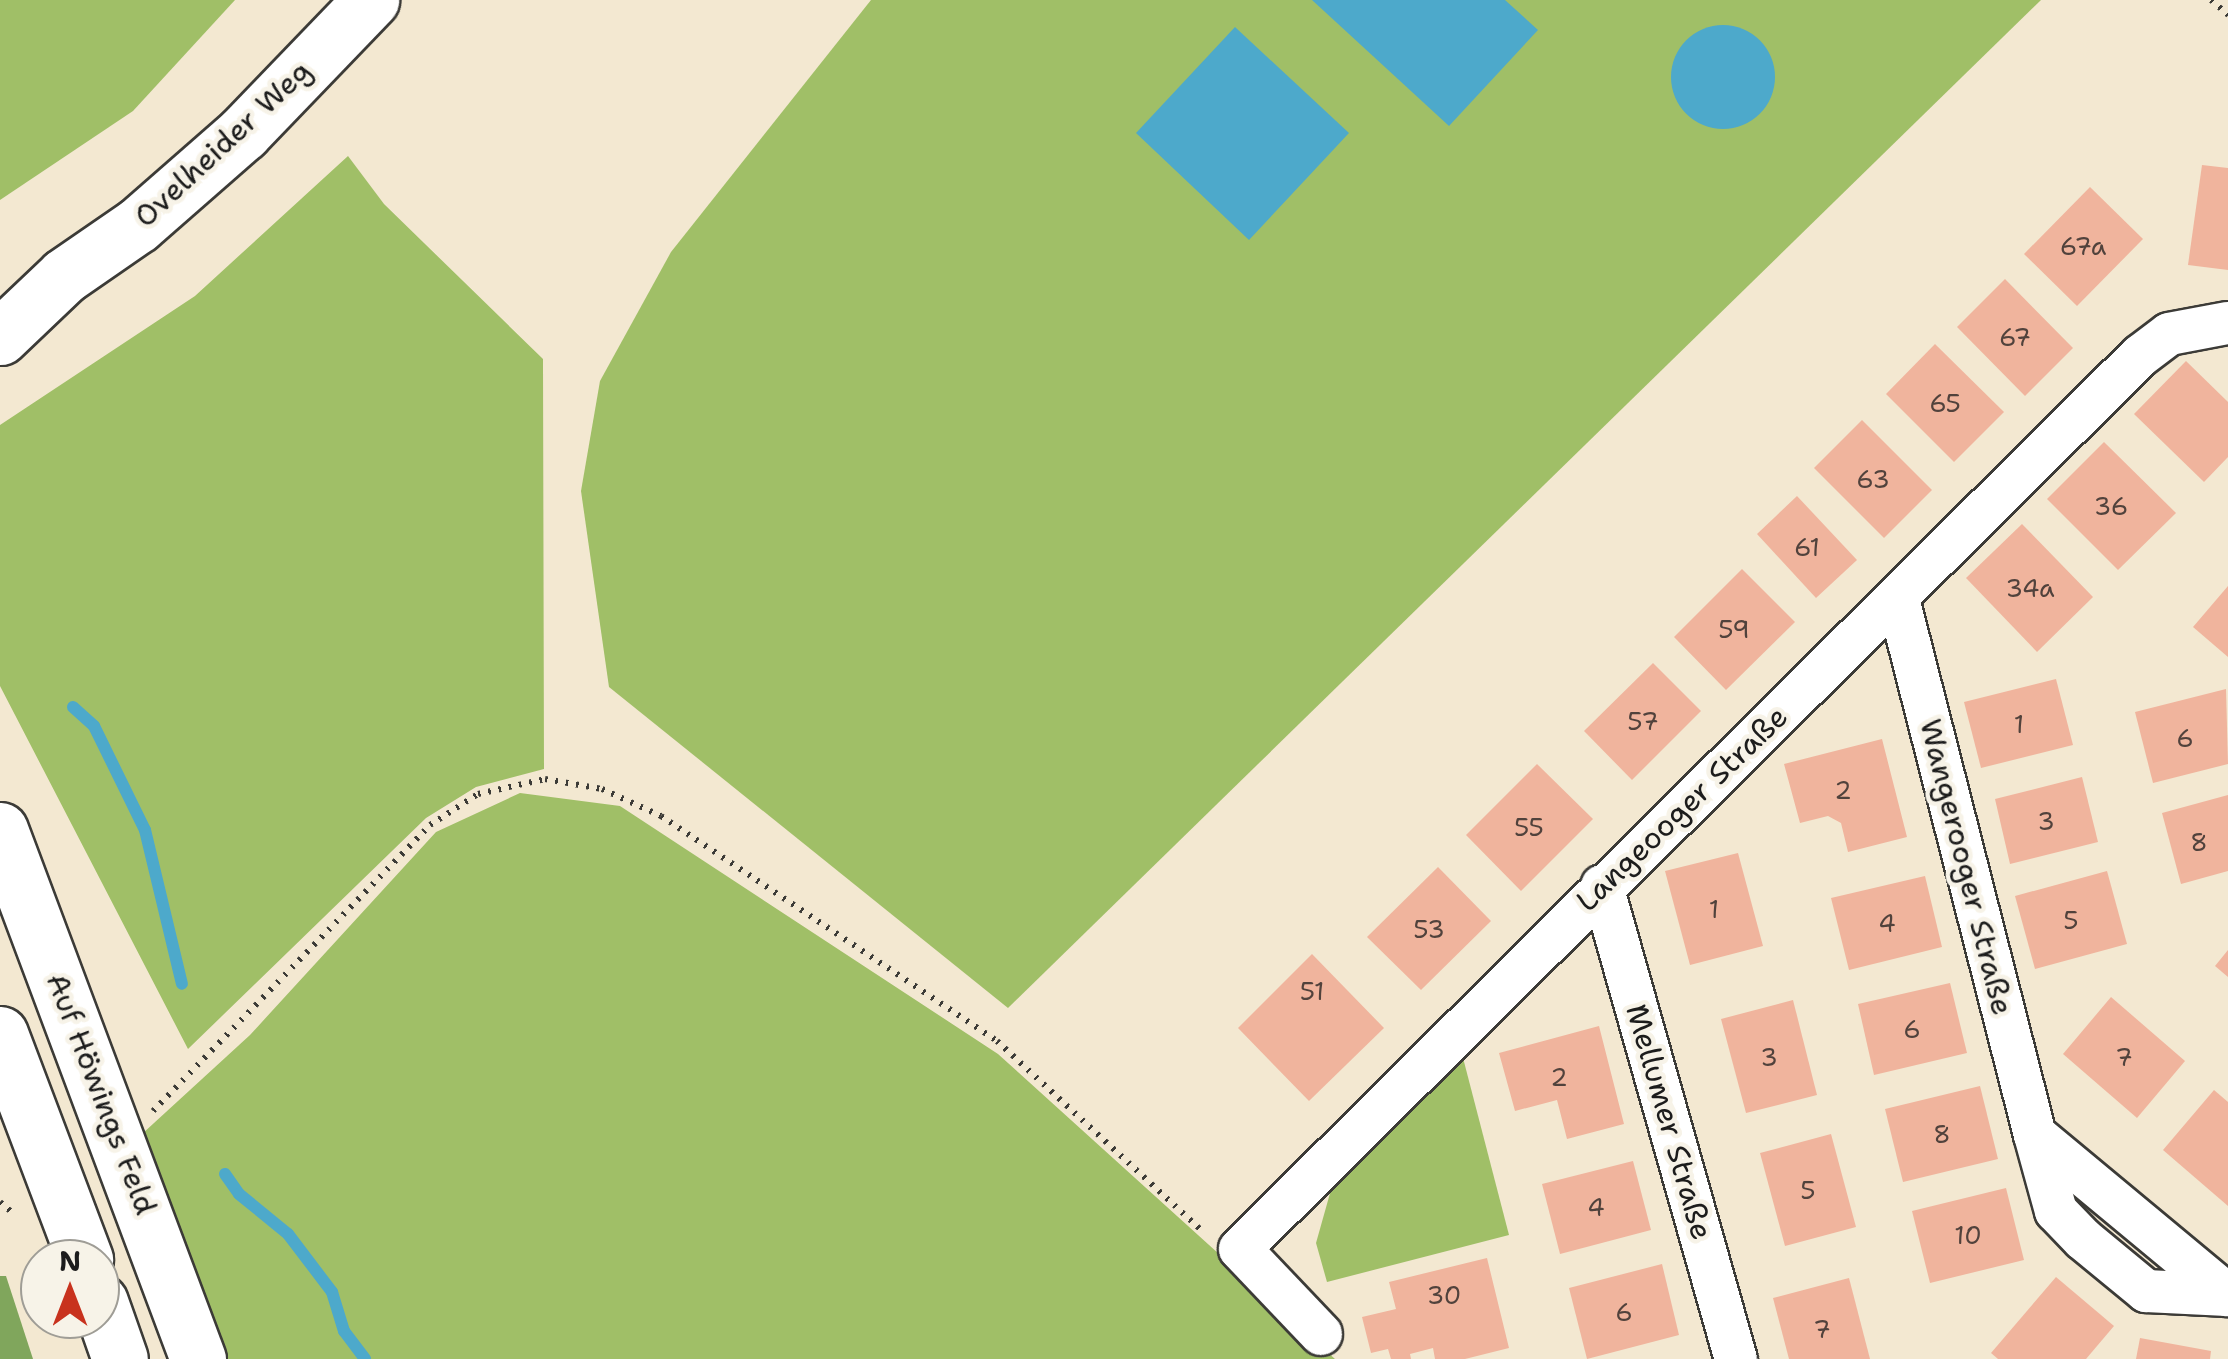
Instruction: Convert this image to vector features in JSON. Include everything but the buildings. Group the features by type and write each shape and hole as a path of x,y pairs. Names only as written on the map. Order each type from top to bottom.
{"main road":[{"name":"Ovelheider Weg","path":"64,276 138,224 243,134 372,0"},
{"path":"0,301 64,276"},
{"path":"0,337 64,276"},
{"name":"Auf Höwings Feld","path":"0,830 117,1131 198,1359"},
{"path":"0,1034 24,1157 73,1239"},
{"path":"24,1157 117,1131"}],"street":[{"name":"Langeooger Straße","path":"1240,1249 2140,356 2168,334 2228,323"},
{"name":"Wangerooger Straße","path":"1898,600 2035,1135 2228,1295"},
{"name":"Mellumer Straße","path":"1602,886 1736,1359"},
{"path":"1240,1249 1321,1334"}],"path":[{"path":"2211,0 2228,15"},
{"path":"117,1131 160,1107 430,825 478,794 545,779 602,788 661,816 997,1041 1208,1236 1240,1249"}],"green space":[{"path":"0,0 235,0 133,111 0,200"},
{"path":"871,0 2041,0 1008,1008 609,687 581,491 600,381 671,252"},
{"path":"348,156 384,204 543,359 544,769 476,787 426,818 188,1049 0,686 0,425 195,296"},
{"path":"520,793 620,806 998,1054 1335,1359 224,1359 142,1134 250,1035 436,832"},
{"path":"1462,1054 1509,1235 1327,1282 1316,1243 1334,1179"},
{"path":"0,1276 6,1276 20,1319 20,1339 26,1339 33,1359 0,1359"}],"water":[{"path":"1312,0 1505,0 1538,30 1449,126"},
{"path":"1723,25 1743,29 1760,40 1771,57 1775,77 1771,97 1760,114 1743,125 1723,129 1703,125 1686,114 1675,97 1671,77 1675,57 1686,40 1703,29"},
{"path":"1235,27 1349,133 1249,240 1136,133"}],"waterway":[{"path":"73,707 94,726 145,830 182,984"},
{"path":"225,1174 239,1194 288,1234 332,1292 344,1331 365,1359"}]}
